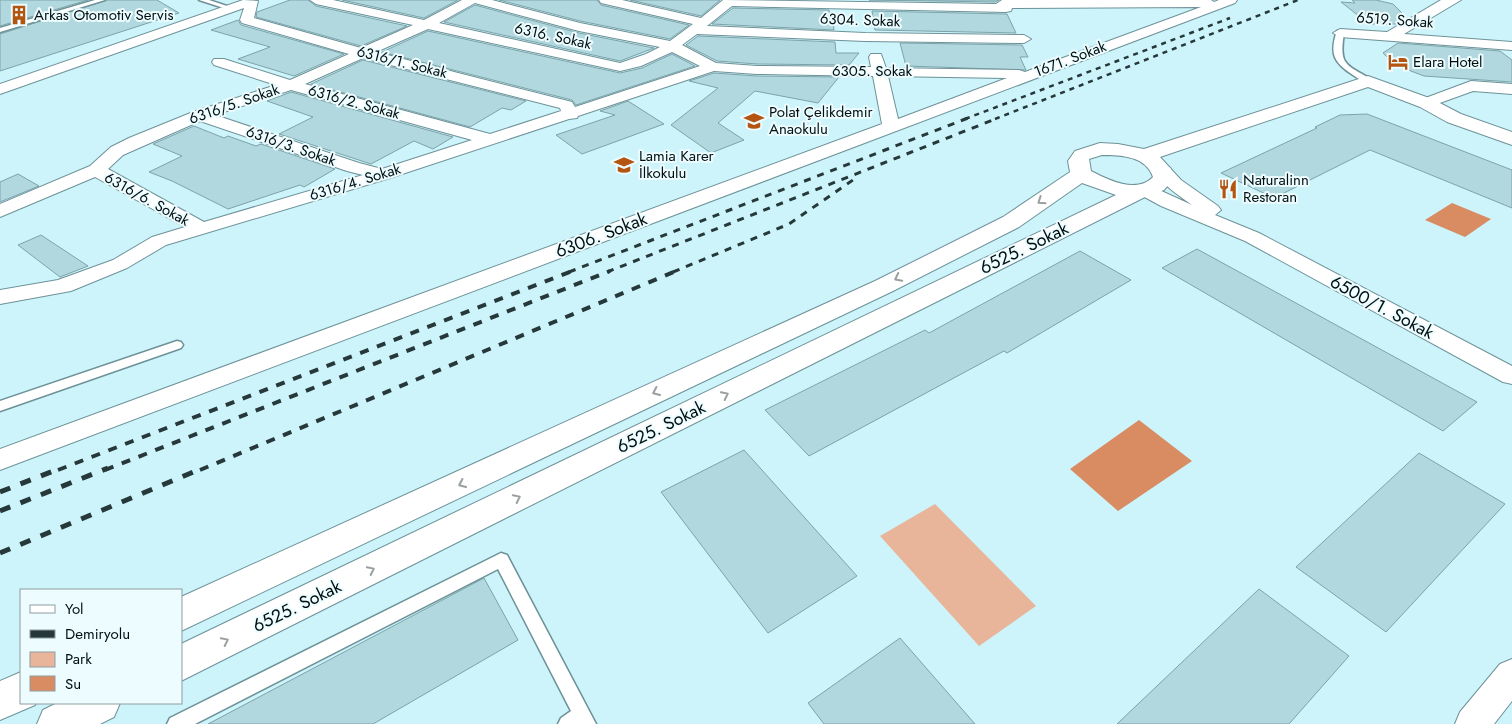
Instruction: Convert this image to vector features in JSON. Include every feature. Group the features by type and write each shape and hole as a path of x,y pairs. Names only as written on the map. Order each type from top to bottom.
{"street":[{"path":"0,89 252,0"},
{"name":"6316/1. Sokak","path":"252,0 247,20 361,53 566,105 571,115"},
{"name":"6316. Sokak","path":"316,0 425,26 620,67 652,58 730,1"},
{"name":"6316/5. Sokak","path":"0,211 96,170 117,151 198,115 291,85 425,26 471,0"},
{"path":"477,0 496,7 579,27 670,46 713,67"},
{"name":"6304. Sokak","path":"605,0 677,15 698,26 872,37 1024,39"},
{"path":"1392,35 1447,2 1455,0"},
{"path":"730,1 865,2 1007,10 1081,2 1226,1"},
{"name":"1671. Sokak","path":"910,119 1035,65 1226,1"},
{"path":"865,2 890,126"},
{"path":"677,15 688,4"},
{"path":"1007,10 1024,39 1035,65"},
{"name":"6519. Sokak","path":"1340,33 1392,35 1512,46"},
{"name":"6316/2. Sokak","path":"219,62 291,85 489,139"},
{"name":"6305. Sokak","path":"713,67 757,70 878,70 1035,65"},
{"name":"6316/4. Sokak","path":"0,297 63,286 120,264 159,241 199,227 384,174 489,139 571,115 713,67"},
{"path":"1144,156 1368,81 1426,103 1454,118 1512,139"},
{"path":"1426,103 1471,86 1512,89"},
{"path":"1426,103 1466,110 1512,126"},
{"name":"6316/3. Sokak","path":"198,115 353,167 384,174"},
{"name":"6306. Sokak","path":"0,460 910,119"},
{"path":"1112,149 1125,150 1144,156 1158,165 1190,196 1252,237 1184,210 1143,190 1114,189 1102,185 1081,174 1078,161 1082,155 1089,151 1112,149"},
{"name":"6316/6. Sokak","path":"96,170 199,227"},
{"name":"6525. Sokak","path":"182,663 1143,190 1160,184 1164,178 1163,171"},
{"name":"6525. Sokak","path":"182,616 884,286 1011,222 1081,174"},
{"name":"6500/1. Sokak","path":"1252,237 1512,376"},
{"path":"1472,724 1512,675"},
{"path":"0,700 20,690"},
{"path":"57,724 98,704"}],"lane":[{"path":"0,30 102,0"},
{"path":"202,0 230,8"},
{"name":"6519. Sokak","path":"1340,33 1337,52 1342,65 1368,81"},
{"path":"0,406 177,345"},
{"path":"176,724 501,560 579,721"}],"green space":[{"path":"935,504 1036,606 979,646 880,536"}],"water":[{"path":"1452,203 1491,219 1465,237 1425,220"},
{"path":"1139,420 1192,461 1118,511 1070,469"}],"building":[{"name":"Arkas Otomotiv Servis","path":"0,0 88,0 0,26"},
{"path":"107,0 157,0 179,13 0,71 0,34"},
{"path":"290,0 308,0 316,6 407,26 361,46 256,17 257,12"},
{"path":"342,0 458,0 424,18"},
{"path":"499,0 597,0 601,5 689,25 670,39 580,21"},
{"path":"630,0 720,0 701,16"},
{"path":"869,0 999,0 995,2"},
{"path":"1352,0 1376,0 1393,4 1407,18 1396,24 1369,24 1341,2 1355,3"},
{"path":"475,5 579,33 654,48 620,61 444,22"},
{"path":"733,8 829,10 830,21 833,21 834,30 712,24"},
{"path":"872,11 1007,14 1016,33 875,30"},
{"path":"238,20 241,25 344,54 294,76 238,59 270,47 211,30"},
{"path":"428,31 620,73 642,68 672,54 695,66 576,105 572,100 382,52"},
{"path":"698,36 835,42 836,53 859,53 849,65 757,64 717,61 686,45"},
{"path":"900,43 1022,45 1028,57 1020,57 1026,70 906,66"},
{"path":"1398,43 1500,51 1512,60 1512,82 1424,76 1395,65 1383,53"},
{"path":"363,60 526,101 511,110 502,108 470,127 311,84"},
{"path":"714,73 757,76 839,77 818,103 755,91 718,123 744,140 711,153 671,125 718,88 689,81"},
{"path":"291,92 453,137 433,149 414,141 371,164 279,134 313,117 267,101"},
{"name":"Lamia Karer İlkokulu","path":"628,101 664,124 582,154 556,135 615,115 600,111"},
{"path":"1367,114 1512,170 1512,208 1370,150 1274,198 1221,173 1317,128 1315,127 1340,115"},
{"path":"194,126 224,138 228,136 256,146 261,144 335,169 304,187 300,185 228,209 172,181 149,172 182,156 153,144"},
{"path":"18,174 39,186 0,202 0,182"},
{"path":"41,235 88,266 60,277 18,245"},
{"path":"1197,249 1477,402 1443,431 1162,268"},
{"path":"1080,251 1131,280 1007,353 1004,351 809,456 765,410 925,330 929,333"},
{"path":"744,450 857,576 768,633 661,492"},
{"path":"1419,453 1505,504 1386,632 1296,567"},
{"path":"484,578 518,640 373,724 208,724"},
{"path":"1259,589 1349,656 1289,724 1117,724"},
{"path":"900,638 975,724 824,724 808,703"}],"railway":[{"path":"995,119 1298,0"},
{"path":"965,119 1230,18"},
{"path":"569,272 968,118"},
{"path":"607,272 998,118"},
{"path":"673,272 789,224 853,180"},
{"path":"58,470 572,271"},
{"path":"105,470 610,271"},
{"path":"200,470 676,271"},
{"path":"0,492 61,468"},
{"path":"0,511 108,468"},
{"path":"0,553 203,468"}],"place":[{"name":"Arkas Otomotiv Servis","path":"19,15"},
{"name":"Elara Hotel","path":"1398,62"},
{"name":"Polat Çelikdemir Anaokulu","path":"754,121"},
{"name":"Lamia Karer İlkokulu","path":"624,165"},
{"name":"Naturalinn Restoran","path":"1228,189"}]}
